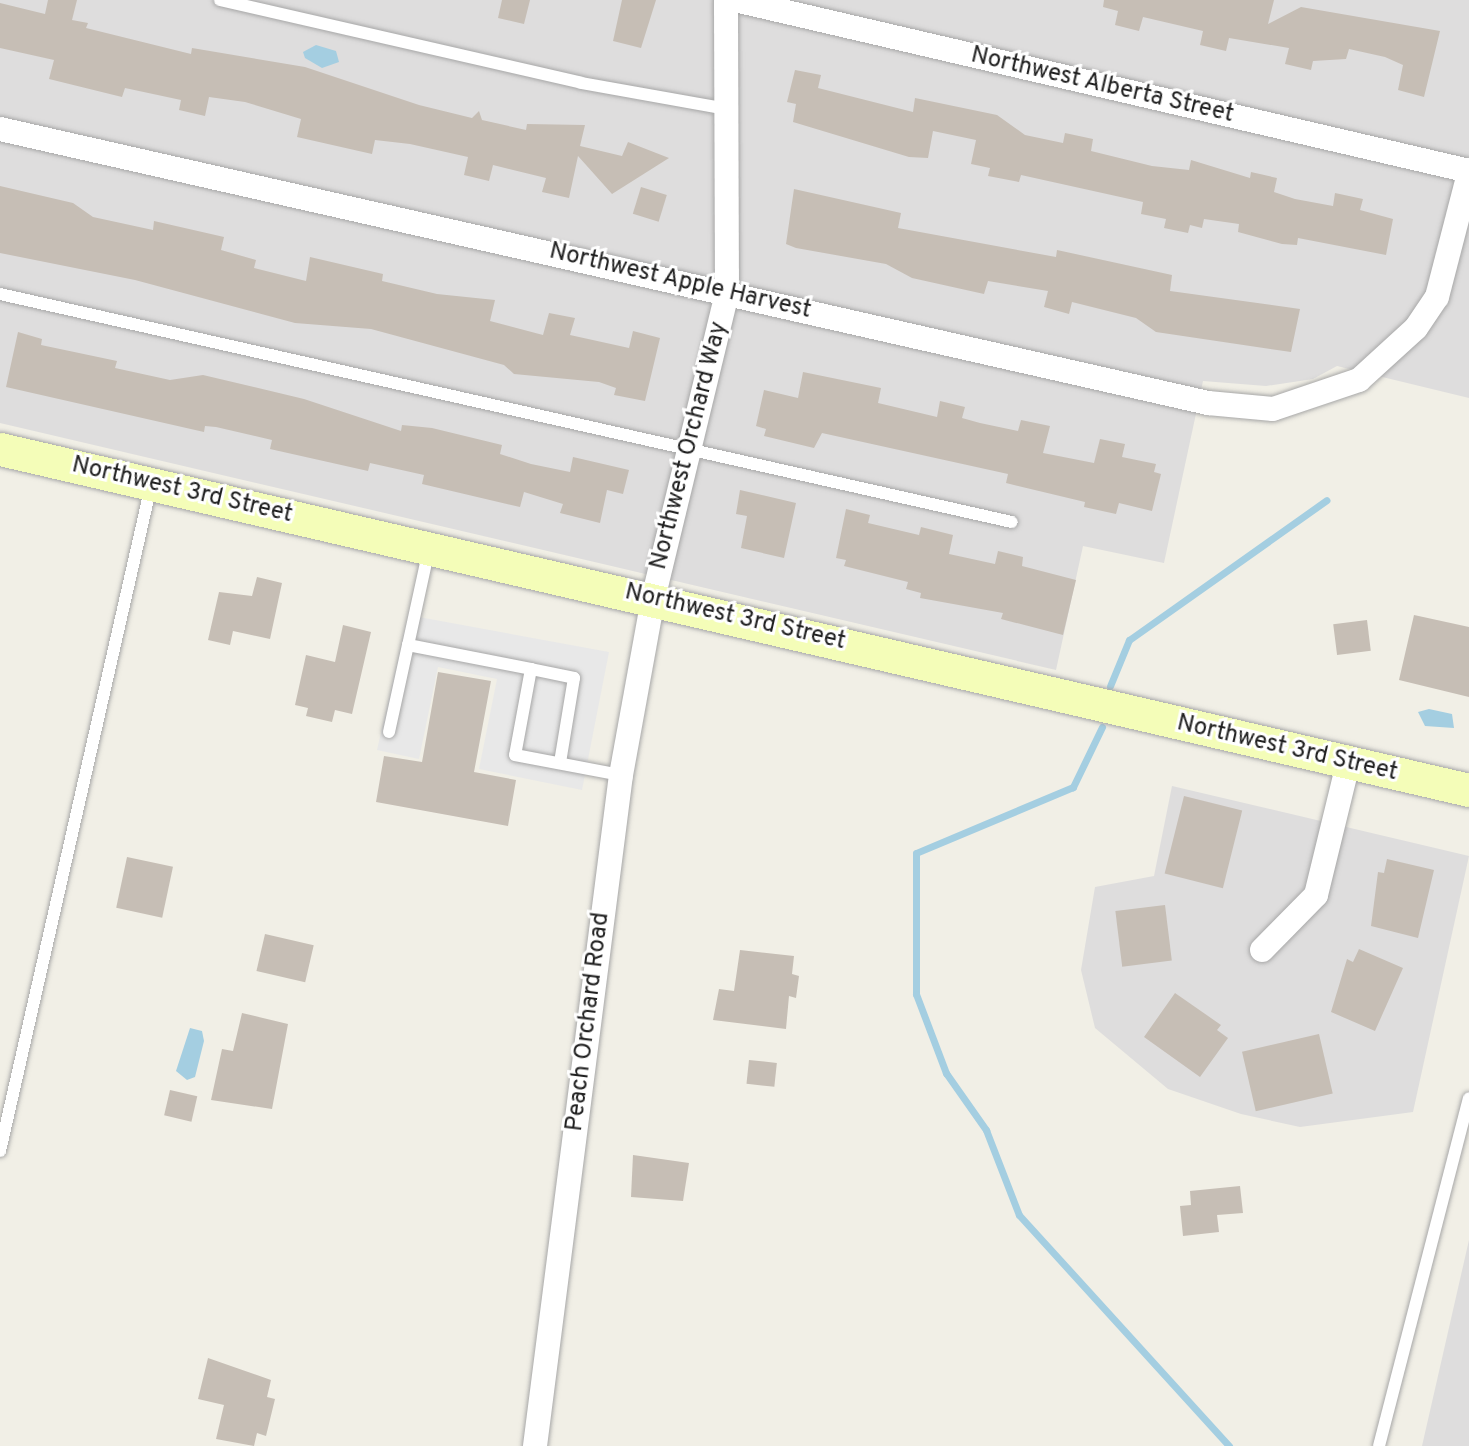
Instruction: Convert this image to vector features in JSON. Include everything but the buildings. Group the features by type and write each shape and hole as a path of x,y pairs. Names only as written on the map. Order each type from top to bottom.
{"street":[{"name":"Northwest Orchard Way","path":"653,599 694,446 727,292 726,0"},
{"name":"Northwest Alberta Street","path":"735,0 1469,172"},
{"name":"Northwest Apple Harvest","path":"0,129 1208,403 1273,409 1359,380 1394,354 1437,297 1469,172"},
{"name":"Northwest 3rd Street","path":"0,449 1469,790"},
{"name":"Peach Orchard Road","path":"536,1446 621,775 653,599"},
{"path":"1262,950 1316,895 1348,764"}],"lane":[{"path":"220,0 618,91 727,109"},
{"path":"0,294 653,444 694,446 1012,522"},
{"path":"0,1151 151,484"},
{"path":"389,733 429,547"},
{"path":"408,645 574,678 560,763"},
{"path":"531,669 515,755 621,775"},
{"path":"1378,1446 1469,1098"}],"shaded area":[{"path":"0,0 1469,0 1469,398 1337,366 1313,379 1266,386 1203,381 1164,563 1083,546 1056,670 0,423"},
{"path":"408,615 609,652 582,790 479,769 497,679 438,667 419,759 377,750"},
{"path":"1172,786 1469,856 1413,1112 1300,1127 1241,1114 1168,1089 1095,1028 1081,970 1095,887 1154,876"},
{"path":"1469,1240 1469,1446 1422,1446"}],"water":[{"path":"316,45 336,51 339,62 322,68 305,58 303,52"},
{"path":"1429,709 1452,714 1454,728 1425,726 1418,712"},
{"path":"190,1028 202,1031 204,1041 195,1077 187,1080 176,1071"}],"waterway":[{"path":"1110,686 1129,640 1327,500"},
{"path":"1102,727 1073,787 916,853 916,994 946,1073 986,1130 1019,1215 1229,1446"}]}
